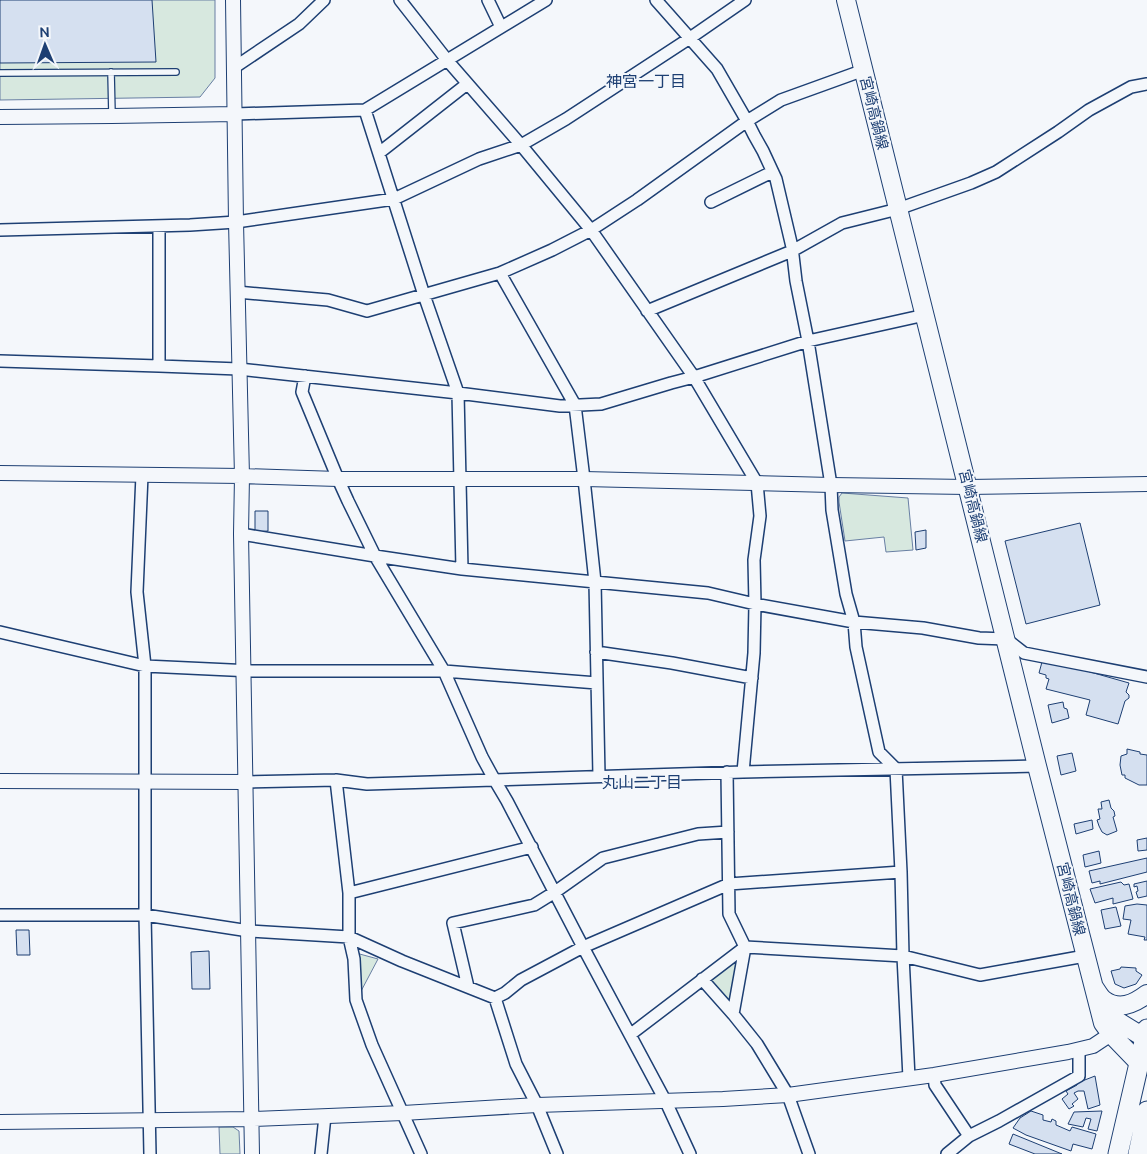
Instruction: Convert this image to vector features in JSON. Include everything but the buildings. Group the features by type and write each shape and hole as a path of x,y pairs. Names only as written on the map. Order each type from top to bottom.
{"highway":[{"path":"1118,1154 1146,1037"},
{"path":"1138,1154 1147,1111"}],"main road":[{"name":"宮崎高鍋線","path":"846,0 1103,1023 1139,1063"},
{"path":"1094,986 1103,999 1119,1006 1126,1006 1138,1001 1147,994"},
{"path":"1101,1011 1146,1037"}],"street":[{"path":"233,0 252,1154"},
{"path":"235,67 299,24 324,0"},
{"path":"400,0 447,60 591,230 694,377 756,483 760,516 754,560 754,653 743,772"},
{"path":"488,0 501,27"},
{"path":"0,117 235,114 365,110 546,0"},
{"path":"656,0 717,69 747,121 776,179 792,251 808,341 831,486 832,510 846,594 854,622 856,647 879,752 896,769 909,1078"},
{"path":"0,230 236,222 394,199 479,159 521,146 566,119 745,0"},
{"path":"237,292 328,300 367,311 500,273 591,230 637,200 747,121 781,100 864,70"},
{"path":"379,153 467,84"},
{"path":"648,311 792,251 842,223 898,209 996,172 1089,110 1131,87 1147,84"},
{"path":"365,110 424,295 458,393 462,569"},
{"path":"712,202 772,172"},
{"path":"159,226 160,366"},
{"path":"500,273 575,406 594,582 599,776"},
{"path":"0,361 240,369 560,406 575,406 601,404 808,341 925,315"},
{"path":"305,376 302,392 338,479 375,556 444,671 482,757 532,847 666,1102 690,1154"},
{"path":"0,473 338,479 584,479 831,486 968,487 1147,484"},
{"path":"142,475 138,592 145,666 145,915 150,1154"},
{"path":"241,534 462,569 708,593 755,604 854,622 923,628 979,638 1006,639 1024,653 1147,677"},
{"path":"0,632 145,666 243,670 444,671 597,683"},
{"path":"596,652 672,663 752,678"},
{"path":"0,781 246,782 336,780 367,784 726,772 1037,766"},
{"path":"726,772 729,914 745,947 733,1014"},
{"path":"336,780 349,892 349,936 354,959 356,1000 372,1045 421,1154"},
{"path":"468,987 453,923 534,905 604,858 698,834 728,832"},
{"path":"349,892 532,847"},
{"path":"0,915 145,915 249,932 349,936 402,961 495,998 505,993 521,980 583,947 729,884 901,872"},
{"path":"630,1034 745,947 903,956 980,975 1085,956"},
{"path":"702,979 757,1044 788,1094 809,1154"},
{"path":"495,998 516,1064 537,1105 557,1154"},
{"path":"0,1122 149,1121 325,1116 537,1105 666,1102 788,1094 934,1075 1079,1049 1092,1046 1111,1034"},
{"path":"947,1154 969,1136 1079,1076 1079,1049"},
{"path":"934,1075 935,1085 969,1136"},
{"path":"321,1154 325,1116"}],"lane":[{"path":"110,72 112,116"},
{"path":"0,73 176,72"}],"shaded area":[{"path":"0,0 215,0 215,78 200,97 0,100"},
{"path":"842,493 908,498 913,550 886,552 884,537 845,541 839,502 839,497"},
{"path":"356,953 378,959 359,995"},
{"path":"739,955 731,1005 709,979"},
{"path":"219,1127 233,1127 239,1131 240,1154 220,1154"}],"district":[{"name":"神宮一丁目","path":"646,81"},
{"name":"丸山二丁目","path":"642,782"}]}
